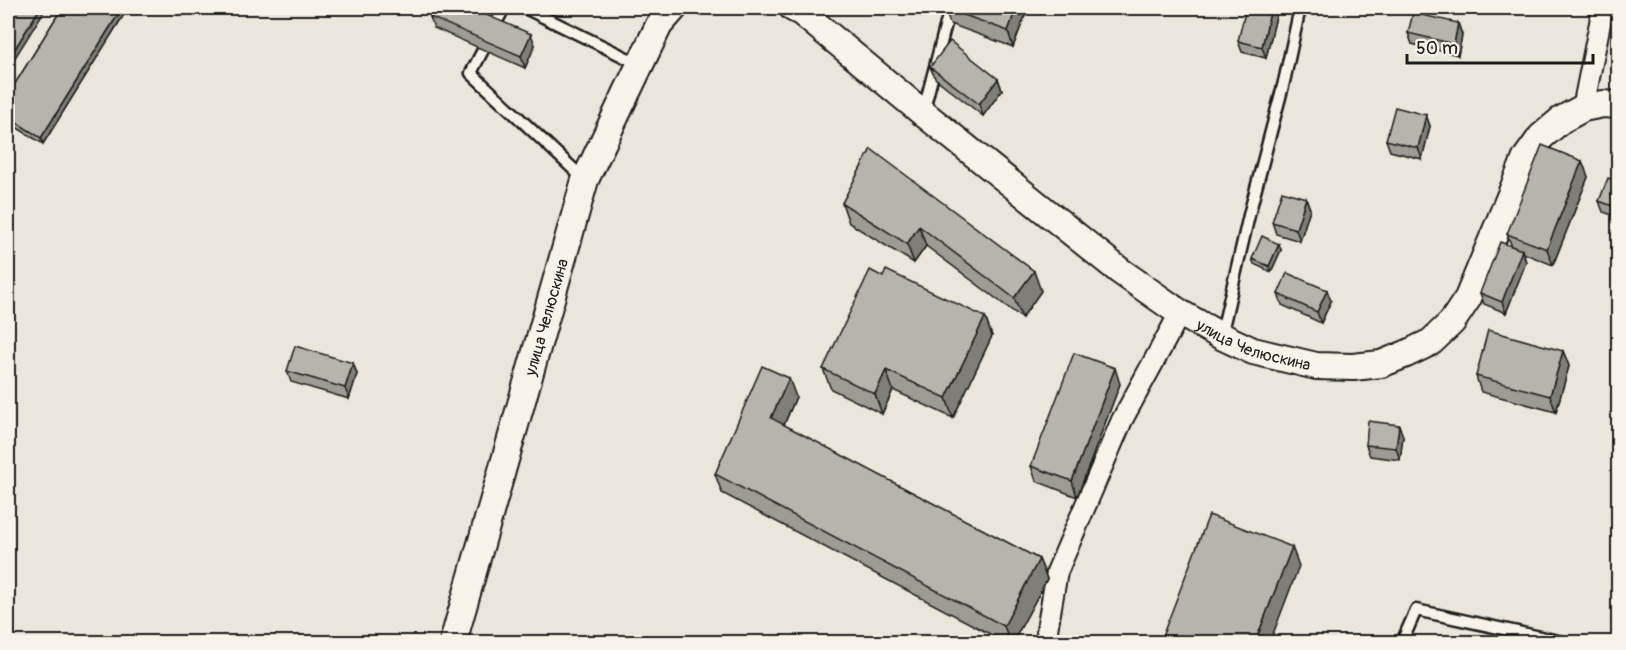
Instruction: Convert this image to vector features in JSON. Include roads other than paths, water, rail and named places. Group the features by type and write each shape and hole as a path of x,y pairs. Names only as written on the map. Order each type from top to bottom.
{"street":[{"name":"улица Челюскина","path":"453,642 585,180 659,25 674,8"},
{"name":"улица Челюскина","path":"793,8 801,12 1120,271 1180,313 1253,351 1316,366 1353,367 1381,364 1431,342 1452,322 1468,298 1526,158 1541,136 1561,120 1583,108"},
{"path":"1603,8 1583,108 1603,104 1618,105"},
{"path":"1049,642 1047,630 1057,572 1122,420 1180,313"}],"lane":[{"path":"494,27 504,8"},
{"path":"525,8 639,64"},
{"path":"923,113 951,8"},
{"path":"1221,336 1300,8"},
{"path":"483,50 471,73 585,180"},
{"path":"1402,642 1416,610 1563,642"}]}
